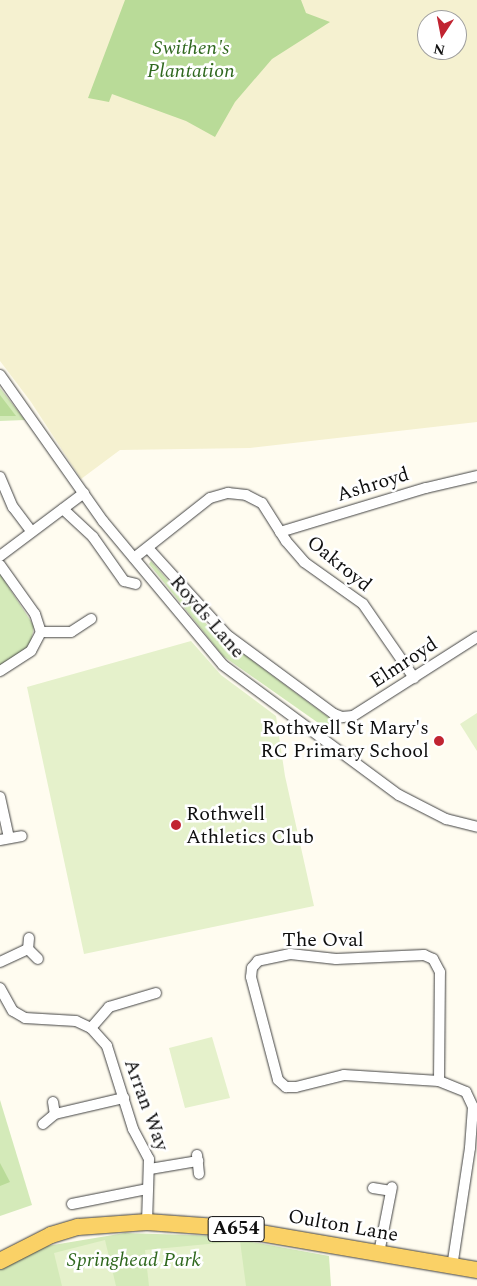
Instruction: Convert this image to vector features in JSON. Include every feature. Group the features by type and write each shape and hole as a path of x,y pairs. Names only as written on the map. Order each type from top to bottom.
{"main road":[{"name":"Oulton Lane","path":"0,1260 51,1234 78,1227 148,1222 231,1228 477,1270"}],"street":[{"name":"Royds Lane","path":"0,375 84,493 134,558 223,665 240,679 311,727 399,795 446,820 477,827"},
{"name":"Ashroyd","path":"280,532 426,488 477,476"},
{"path":"0,477 6,483 13,507 32,532"},
{"path":"0,556 84,493"},
{"name":"Oakroyd","path":"134,558 210,498 228,493 246,495 262,503 280,532 304,562 362,604 414,678"},
{"path":"63,508 93,537 124,581 136,584"},
{"name":"Royds Lane","path":"148,548 210,619 246,652 334,714 348,717"},
{"path":"0,565 35,614 41,632 31,651 0,671"},
{"path":"41,632 71,632 91,620"},
{"name":"Elmroyd","path":"348,717 414,678 477,637"},
{"path":"0,797 5,839 22,836"},
{"path":"28,949 29,938"},
{"path":"28,949 38,959"},
{"path":"0,962 28,949"},
{"name":"The Oval","path":"439,1081 440,972 433,959 424,955 336,959 290,954 258,961 252,968 251,977 278,1080 286,1087 296,1087 344,1075 439,1081 460,1087 471,1099 473,1148 452,1267"},
{"path":"0,988 13,1011 26,1018 76,1021 91,1028 109,1007 156,993"},
{"name":"Arran Way","path":"91,1028 107,1046 132,1129 146,1150 150,1169 148,1222"},
{"path":"43,1124 55,1114 124,1098"},
{"path":"53,1102 55,1114"},
{"path":"150,1169 197,1158 200,1174"},
{"path":"373,1188 391,1189 379,1253"},
{"path":"72,1204 148,1189"}],"green space":[{"path":"0,0 477,0 477,422 250,448 120,450 81,479 31,402 0,361"},
{"name":"Swithen's Plantation","path":"125,0 301,0 306,13 330,22 272,59 235,102 215,137 186,121 112,94 109,102 88,98"},
{"path":"0,388 25,420 0,421"},
{"path":"0,395 16,416 0,416"},
{"path":"151,561 209,627 328,717 339,721 334,734 223,656 149,564"},
{"path":"0,574 34,626 31,642 26,648 0,667"},
{"name":"Rothwell Athletics Club","path":"191,641 221,675 276,716 285,776 314,906 84,954 27,687"},
{"path":"477,713 477,751 460,724"},
{"path":"212,1037 230,1098 185,1108 169,1048"},
{"path":"0,1100 32,1205 0,1216"},
{"path":"0,1163 10,1182 0,1186"},
{"name":"Springhead Park","path":"125,1233 219,1236 329,1256 331,1286 0,1286 0,1270 47,1246"},
{"path":"105,1240 116,1286 62,1286 54,1253"},
{"path":"240,1241 246,1286 149,1286 145,1250"}],"place":[{"name":"Rothwell St Mary's RC Primary School","path":"439,741"},
{"name":"Rothwell Athletics Club","path":"176,825"}]}
